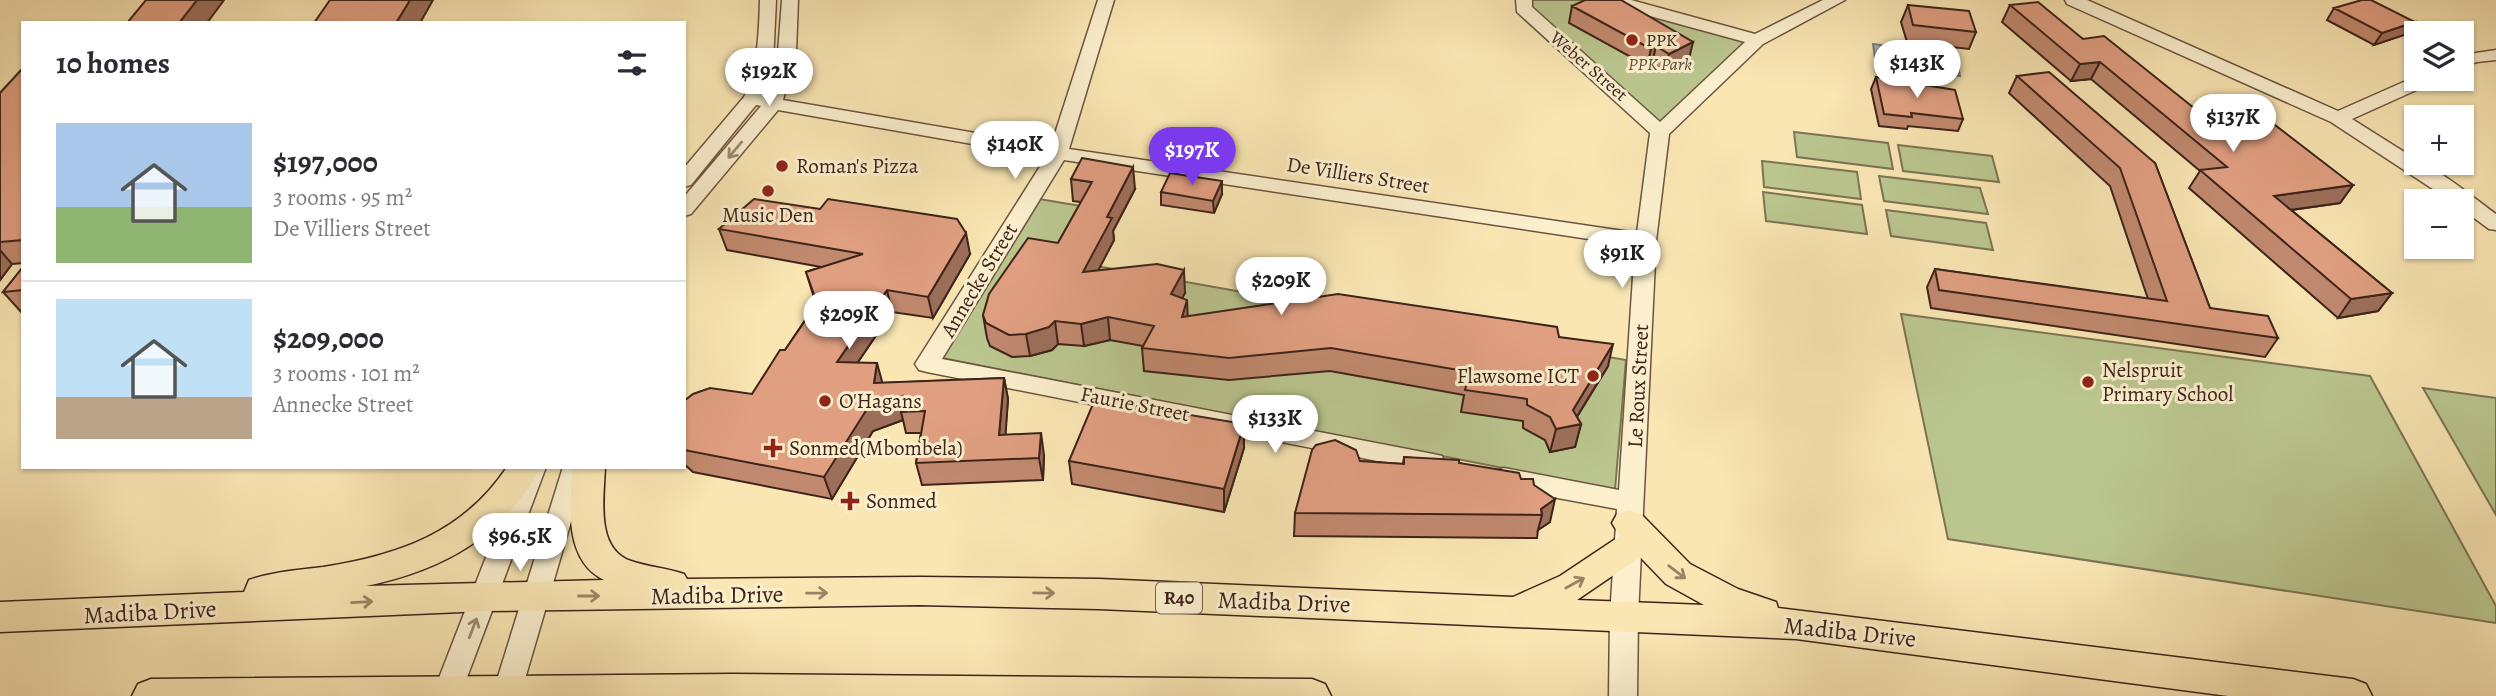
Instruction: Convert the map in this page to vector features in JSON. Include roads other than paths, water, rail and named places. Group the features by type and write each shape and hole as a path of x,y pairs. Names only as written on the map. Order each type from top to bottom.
{"main road":[{"path":"67,616 344,578 424,555 478,525 514,490 524,469"},
{"path":"589,469 587,510 593,547 604,562 625,573 727,596"},
{"path":"1517,611 1572,586 1629,524 1678,574 1725,599 1796,624"},
{"name":"Madiba Drive","path":"0,617 485,596 727,596 919,591 1047,593 1796,624 2353,696"},
{"path":"152,696 1312,696"}],"street":[{"path":"686,179 752,99 760,85 766,60 768,0"},
{"path":"686,208 773,104 787,52 790,0"},
{"name":"Annecke Street","path":"927,364 1058,153 1106,0"},
{"name":"Weber Street","path":"1524,0 1523,8 1660,132"},
{"path":"1612,0 1757,40"},
{"path":"1660,132 1757,40 1786,23 1837,0"},
{"path":"2073,0 2338,118 2438,182 2496,224"},
{"path":"2474,57 2496,55"},
{"path":"2338,118 2404,89"},
{"name":"De Villiers Street","path":"752,99 1058,153 1646,241"},
{"name":"Le Roux Street","path":"1623,696 1624,616 1646,241 1660,132"},
{"name":"Faurie Street","path":"927,364 1452,467"},
{"path":"447,694 533,469"},
{"path":"506,694 538,596 574,469"},
{"path":"1479,473 1629,524"}],"water":[{"path":"1873,44 1956,55 1960,76 1876,65"}],"place":[{"name":"PPK","path":"1632,40"},
{"name":"Roman's Pizza","path":"782,166"},
{"name":"Music Den","path":"768,191"},
{"name":"Flawsome ICT","path":"1593,376"},
{"name":"Nelspruit Primary School","path":"2088,382"},
{"name":"O'Hagans","path":"825,401"},
{"name":"Sonmed(Mbombela)","path":"773,448"},
{"name":"Sonmed","path":"850,501"}],"park label":[{"name":"PPK Park","path":"1660,64"}]}
